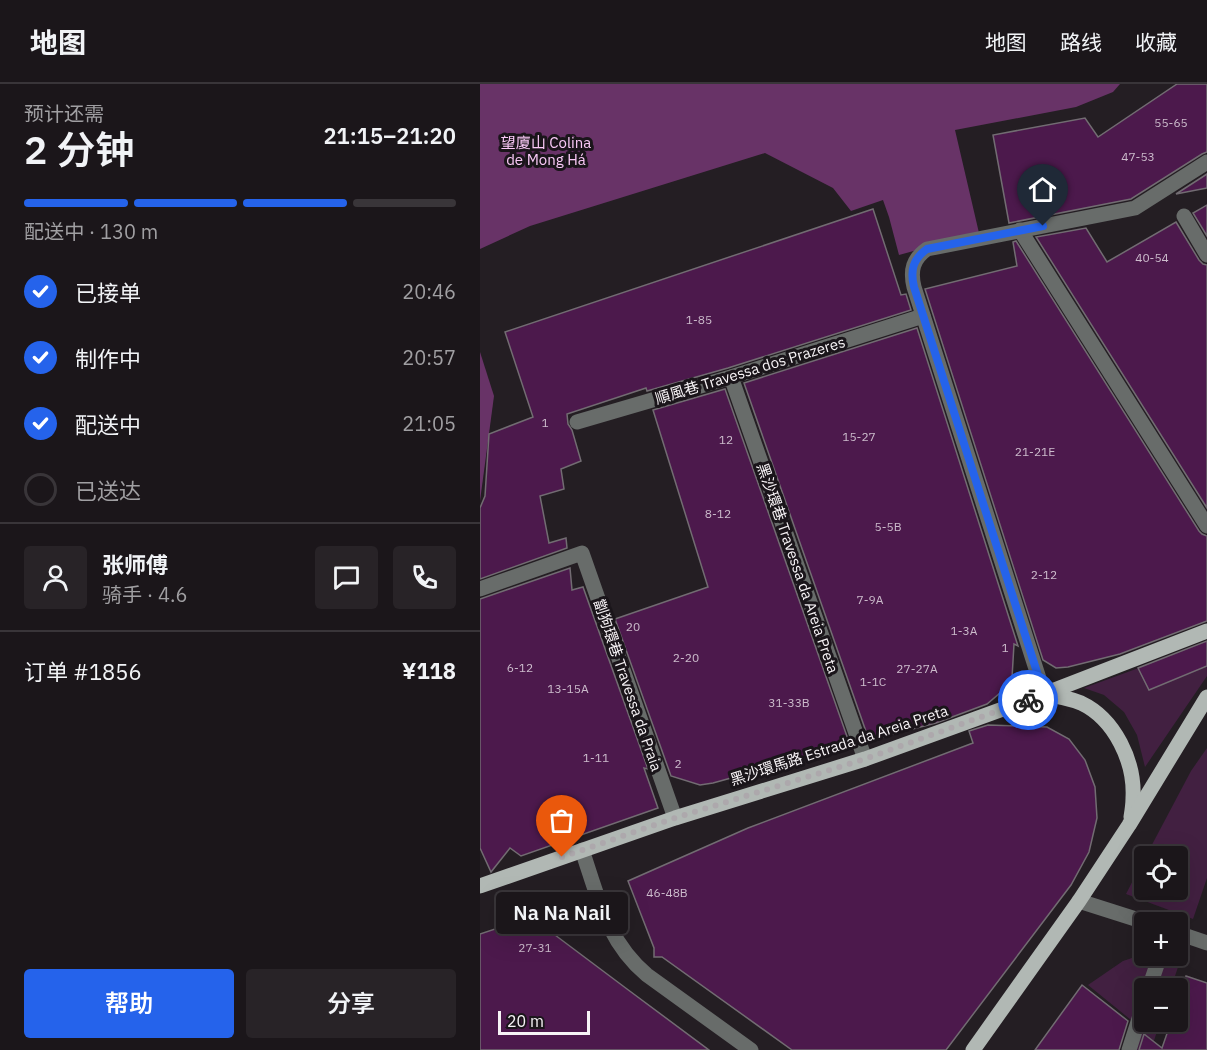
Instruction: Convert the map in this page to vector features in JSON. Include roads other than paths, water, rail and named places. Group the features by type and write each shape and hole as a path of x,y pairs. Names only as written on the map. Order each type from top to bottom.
{"main road":[{"name":"黑沙環馬路 Estrada da Areia Preta","path":"480,886 675,818 865,759 1044,694 1207,631"},
{"path":"1044,694 1062,697 1088,707 1106,722 1117,737 1125,754 1132,780 1133,799 1129,825"},
{"path":"973,1050 1079,901 1129,825 1207,697"}],"street":[{"path":"1044,694 923,316 912,278 914,262 927,249 1135,208 1207,162"},
{"path":"1184,216 1207,255"},
{"path":"1020,230 1207,526"},
{"name":"順風巷 Travessa dos Prazeres","path":"577,422 731,377 923,316"},
{"name":"黑沙環巷 Travessa da Areia Preta","path":"731,377 865,759"},
{"name":"劏狗環巷 Travessa da Praia","path":"480,589 582,553 675,818"},
{"path":"582,850 607,922 623,951 647,975 751,1050"},
{"path":"1079,901 1134,918"},
{"path":"1188,936 1207,943"},
{"path":"1129,1050 1135,1032"}],"place":[{"name":"Na Na Nail","path":"562,857"}],"park label":[{"name":"望廈山 Colina de Mong Há","path":"546,150"}]}
